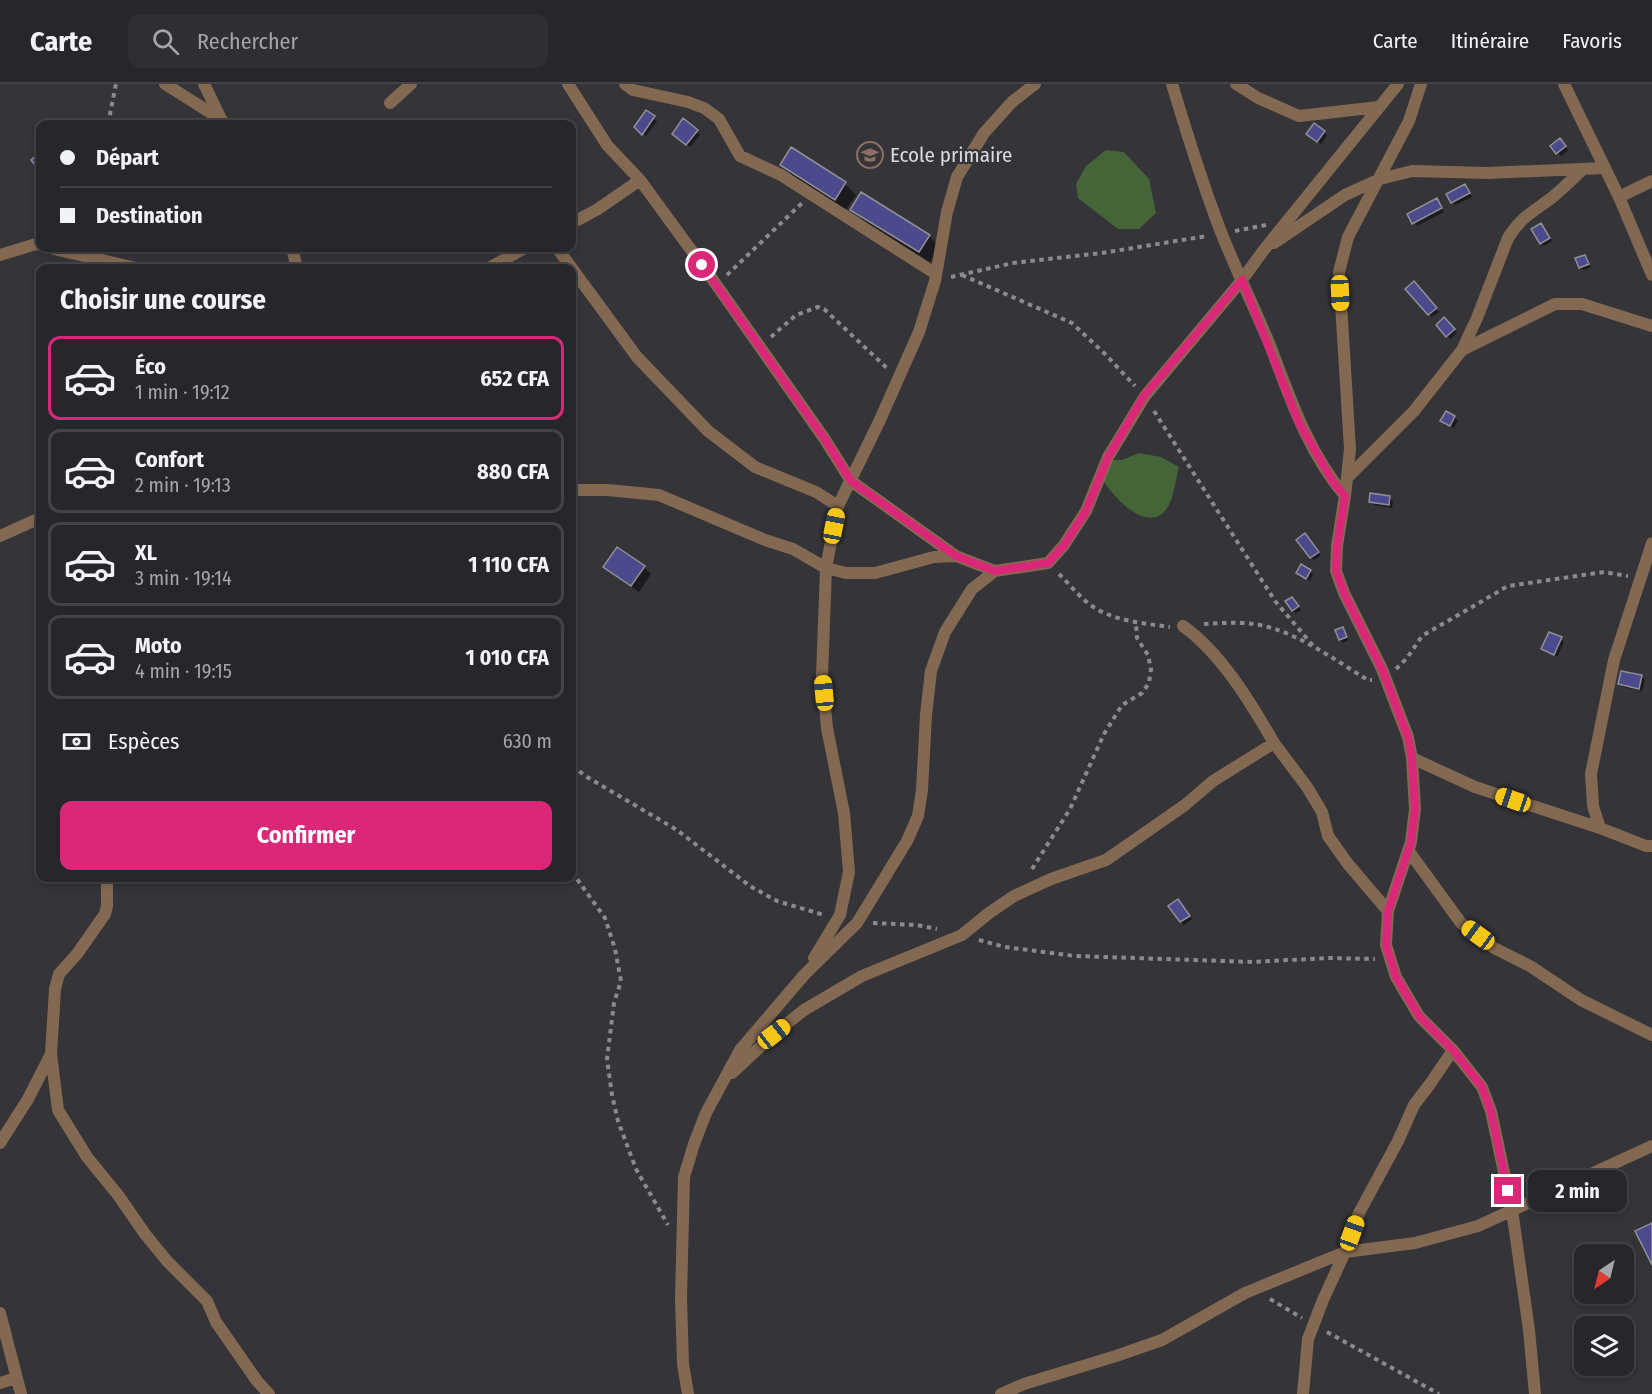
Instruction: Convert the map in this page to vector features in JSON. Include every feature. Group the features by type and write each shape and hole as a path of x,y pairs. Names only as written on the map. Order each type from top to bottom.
{"street":[{"path":"165,84 220,120"},
{"path":"204,84 222,120"},
{"path":"390,103 411,84"},
{"path":"568,84 607,145 640,180 716,285 824,438 851,481 956,556 995,571"},
{"path":"625,84 633,90 688,102 704,108 719,119 740,156 781,175 936,277"},
{"path":"805,974 840,915 849,872 844,813 826,728 822,675 826,568 838,506 919,332 936,277 946,212 957,177 984,133 1012,102 1035,84"},
{"path":"1172,84 1193,156 1221,233 1299,423 1333,482 1345,496"},
{"path":"1236,84 1258,98 1299,116 1378,107"},
{"path":"688,1394 683,1364 684,1177 698,1134 740,1050 805,974 857,923 907,841 918,816 922,790 931,671 945,632 972,589 995,571 1048,563 1064,545 1086,511 1108,457 1144,396 1242,280 1263,250 1398,84"},
{"path":"1421,84 1409,121 1348,237 1339,272 1350,449 1337,546 1336,571 1344,593 1382,669 1408,737 1412,758 1415,809 1408,850 1388,911 1386,945 1396,977 1419,1016 1453,1050 1482,1087 1491,1112 1512,1210 1529,1330 1535,1394"},
{"path":"1564,84 1619,197 1652,274"},
{"path":"1263,250 1345,195 1380,179 1412,171 1488,173 1604,168"},
{"path":"1347,477 1414,411 1462,350 1478,318 1508,238 1515,227 1582,170"},
{"path":"576,221 598,209 640,180"},
{"path":"1619,197 1652,181"},
{"path":"0,255 36,244"},
{"path":"67,252 119,264"},
{"path":"496,264 518,252"},
{"path":"576,274 637,357 708,431 736,455 755,467 816,492 838,506"},
{"path":"1462,350 1555,304 1582,304 1652,326"},
{"path":"576,490 608,490 659,495 765,540 793,549 826,568 846,573 875,573 934,557 956,556"},
{"path":"0,536 36,520"},
{"path":"1600,828 1593,806 1591,774 1614,660 1652,543"},
{"path":"1183,626 1195,634 1245,693 1274,743 1307,787 1322,812 1328,836 1348,864 1388,911"},
{"path":"724,1080 804,1010 862,976 962,936 1014,896 1051,879 1106,860 1185,805 1213,781 1274,743"},
{"path":"1412,758 1474,787 1652,846"},
{"path":"1408,850 1461,923 1494,948 1530,966 1581,1000 1652,1035"},
{"path":"107,882 105,914 59,975 55,989 51,1054 58,1110 87,1157 118,1195 144,1234 207,1301 216,1322 257,1381 269,1394"},
{"path":"1303,1394 1308,1340 1359,1213 1398,1142 1414,1105 1453,1050"},
{"path":"0,1143 28,1099 51,1054"},
{"path":"1001,1394 1024,1384 1162,1340 1253,1289 1345,1252 1415,1243 1478,1226 1652,1146"},
{"path":"0,1313 21,1394"},
{"path":"0,1383 16,1378"}],"path":[{"path":"109,120 116,84"},
{"path":"716,285 811,194"},
{"path":"936,277 962,275 1013,263 1102,253 1288,221"},
{"path":"962,275 1072,323 1105,354 1144,396 1275,601 1316,649"},
{"path":"759,347 796,315 818,307 848,331 899,379"},
{"path":"1031,872 1070,809 1104,734 1122,705 1142,693 1149,683 1151,669 1148,655 1137,639 1136,622"},
{"path":"576,878 605,918 615,949 621,981 614,1002 607,1059 618,1121 636,1169 682,1250"},
{"path":"1253,1289 1439,1394"}],"green space":[{"path":"1106,150 1124,152 1149,179 1156,213 1139,229 1118,229 1078,198 1076,184 1086,166"},
{"path":"1139,453 1161,457 1179,467 1170,503 1164,512 1156,517 1147,518 1129,509 1113,494 1102,479 1112,460 1122,460"}],"building":[{"path":"646,110 655,116 642,135 634,127"},
{"path":"683,118 698,130 686,145 672,134"},
{"path":"1314,123 1325,131 1317,142 1306,134"},
{"path":"1560,138 1566,146 1556,154 1550,146"},
{"path":"791,147 846,182 835,200 780,165"},
{"path":"36,156 36,166 31,160"},
{"path":"1465,184 1470,193 1451,203 1446,194"},
{"path":"861,192 930,235 919,252 850,210"},
{"path":"1437,198 1442,208 1412,224 1407,214"},
{"path":"1541,223 1550,238 1540,244 1531,229"},
{"path":"1585,255 1589,264 1579,268 1575,258"},
{"path":"1414,281 1437,308 1428,315 1405,289"},
{"path":"1444,317 1455,329 1446,337 1436,325"},
{"path":"1446,411 1455,416 1450,426 1440,421"},
{"path":"1370,493 1390,496 1389,505 1369,502"},
{"path":"1305,533 1319,552 1310,558 1296,540"},
{"path":"617,547 645,566 631,586 603,567"},
{"path":"1301,564 1311,570 1306,579 1296,573"},
{"path":"1292,597 1299,606 1292,611 1285,601"},
{"path":"1343,627 1347,637 1339,640 1335,630"},
{"path":"1549,632 1562,637 1554,655 1541,649"},
{"path":"1621,671 1642,675 1639,689 1618,684"},
{"path":"1178,899 1190,916 1180,922 1168,906"},
{"path":"1652,1223 1652,1265 1635,1231"}],"place":[{"name":"Ecole primaire","path":"870,155"}],"route":[{"path":"702,265 824,438 851,481 956,556 995,571 1048,563 1064,545 1086,511 1108,457 1144,396 1242,280 1270,345 1299,423 1333,482 1345,496 1337,546 1336,571 1344,593 1382,669 1408,737 1412,758 1415,809 1411,842 1388,911 1386,945 1396,977 1419,1016 1453,1050 1482,1087 1491,1112 1508,1191"}]}
